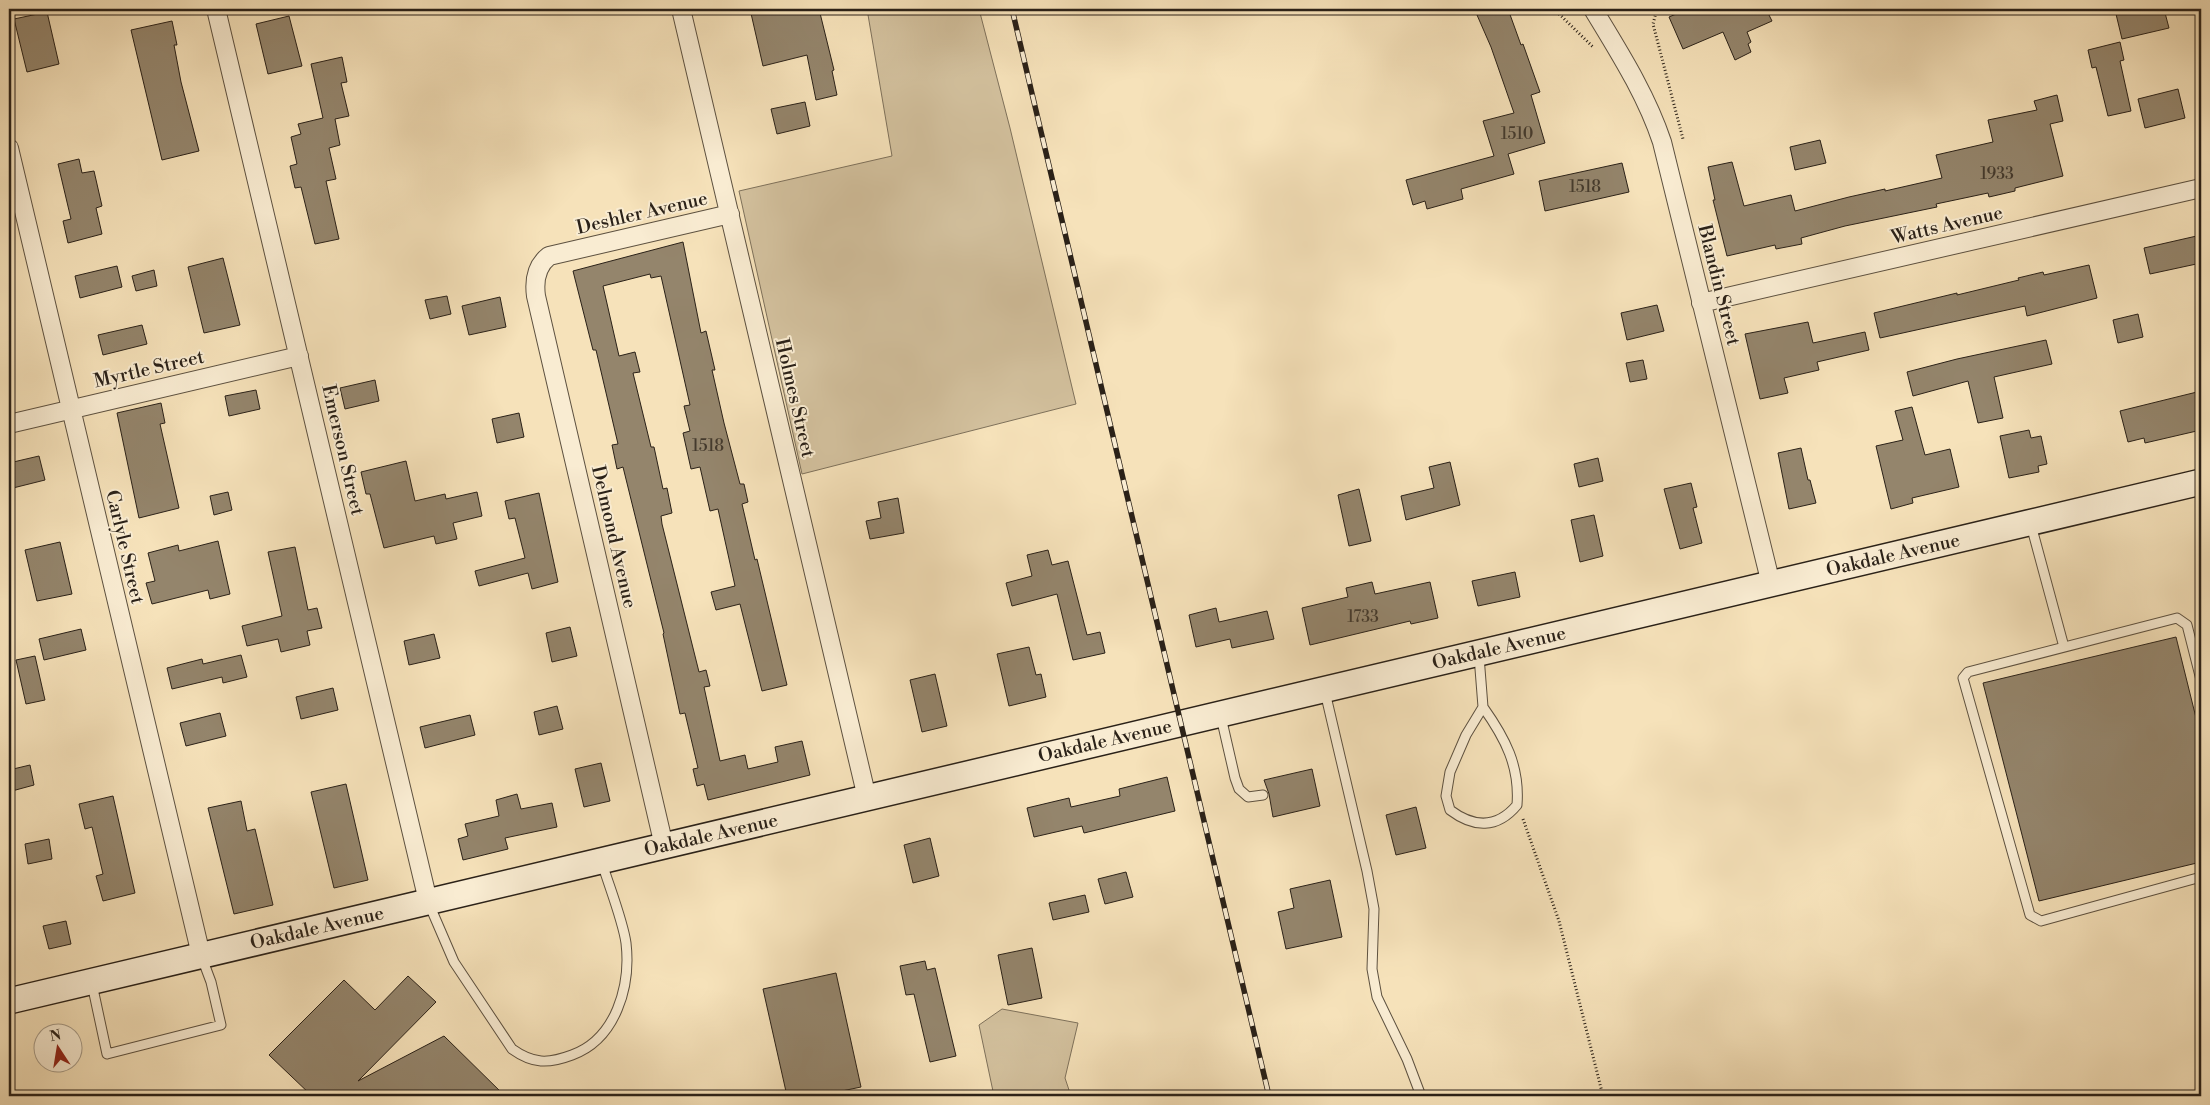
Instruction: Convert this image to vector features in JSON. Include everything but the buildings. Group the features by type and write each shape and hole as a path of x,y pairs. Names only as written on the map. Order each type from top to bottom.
{"street":[{"name":"Emerson Street","path":"216,9 428,901"},
{"name":"Holmes Street","path":"680,9 730,214 866,798"},
{"name":"Blandin Street","path":"1593,9 1630,69 1656,123 1771,584"},
{"name":"Carlyle Street","path":"9,148 201,955"},
{"name":"Watts Avenue","path":"1701,303 2201,188"},
{"name":"Deshler Avenue","path":"562,252 730,214"},
{"name":"Delmond Avenue","path":"562,252 548,256 541,262 535,284 536,296 664,846"},
{"name":"Myrtle Street","path":"9,424 298,356"},
{"name":"Oakdale Avenue","path":"9,1001 2201,482"}],"lane":[{"path":"2030,522 2064,647"},
{"path":"2201,680 2187,625 2177,618 1968,672 1963,678 2030,915 2041,921 2201,877"},
{"path":"1478,653 1483,707 1498,727 1515,765 1518,788 1517,805 1501,820 1488,823 1472,823 1450,810 1446,796 1450,772 1466,735 1483,707"},
{"path":"1324,690 1367,871 1374,909 1372,969 1377,997 1407,1060 1421,1096"},
{"path":"1220,714 1239,789 1248,798 1263,795"},
{"path":"428,901 438,929 454,962 512,1049 524,1058 539,1061 560,1059 580,1052 599,1039 609,1027 618,1006 624,984 626,942 601,860"},
{"path":"92,981 107,1054 222,1025 211,982 201,955"}],"path":[{"path":"1554,9 1599,54"},
{"path":"1657,9 1654,24 1684,142"},
{"path":"1517,805 1559,921 1603,1096"}],"shaded area":[{"path":"867,9 979,9 1010,128 1076,404 802,474 739,191 892,156"},
{"path":"1002,1009 1078,1023 1065,1078 1071,1096 994,1096 979,1025"}],"railway":[{"path":"1012,9 1269,1096"}]}
